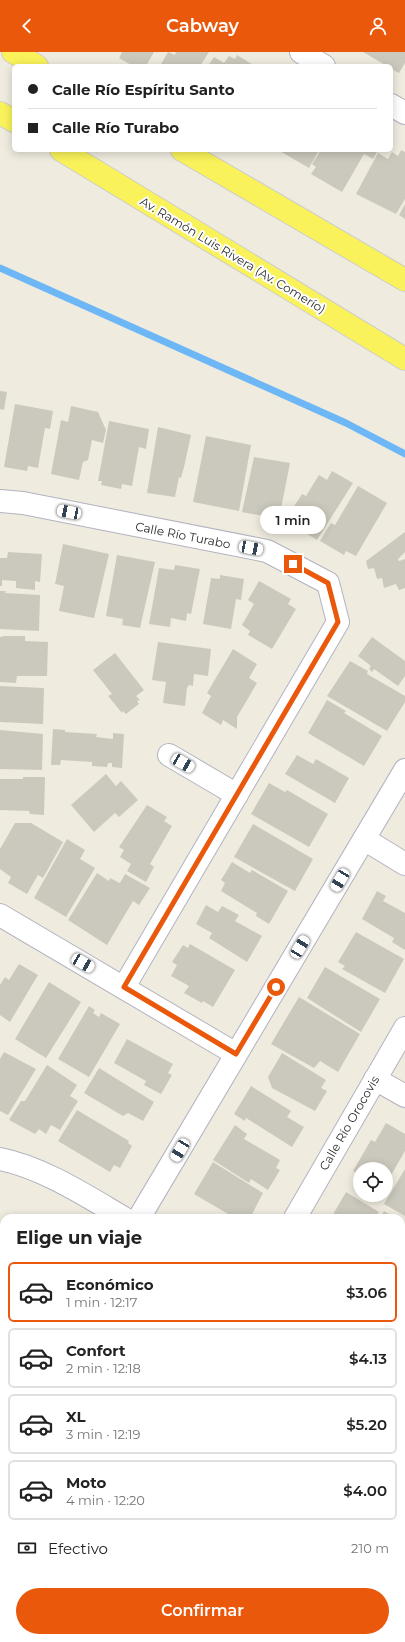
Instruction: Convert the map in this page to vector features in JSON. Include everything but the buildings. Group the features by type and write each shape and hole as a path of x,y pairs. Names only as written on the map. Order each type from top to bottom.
{"main road":[{"path":"13,52 34,64"},
{"path":"0,113 12,120"},
{"name":"Av. Ramón Luis Rivera (Av. Comerío)","path":"64,152 405,359"},
{"path":"185,152 405,280"}],"street":[{"path":"300,52 321,64"},
{"path":"393,106 405,113"},
{"name":"Calle Río Turabo","path":"0,501 23,503 267,551 328,583 338,622 124,987"},
{"path":"169,755 237,795"},
{"path":"141,1214 405,770"},
{"path":"364,839 405,864"},
{"path":"0,915 236,1054"},
{"name":"Calle Río Orocovis","path":"297,1214 405,1028"},
{"path":"375,1079 405,1096"},
{"path":"0,1159 14,1162 74,1188 117,1214"}],"waterway":[{"path":"0,268 346,423 405,454"}],"route":[{"path":"276,987 236,1054 124,987 338,622 328,583 293,564"}]}
